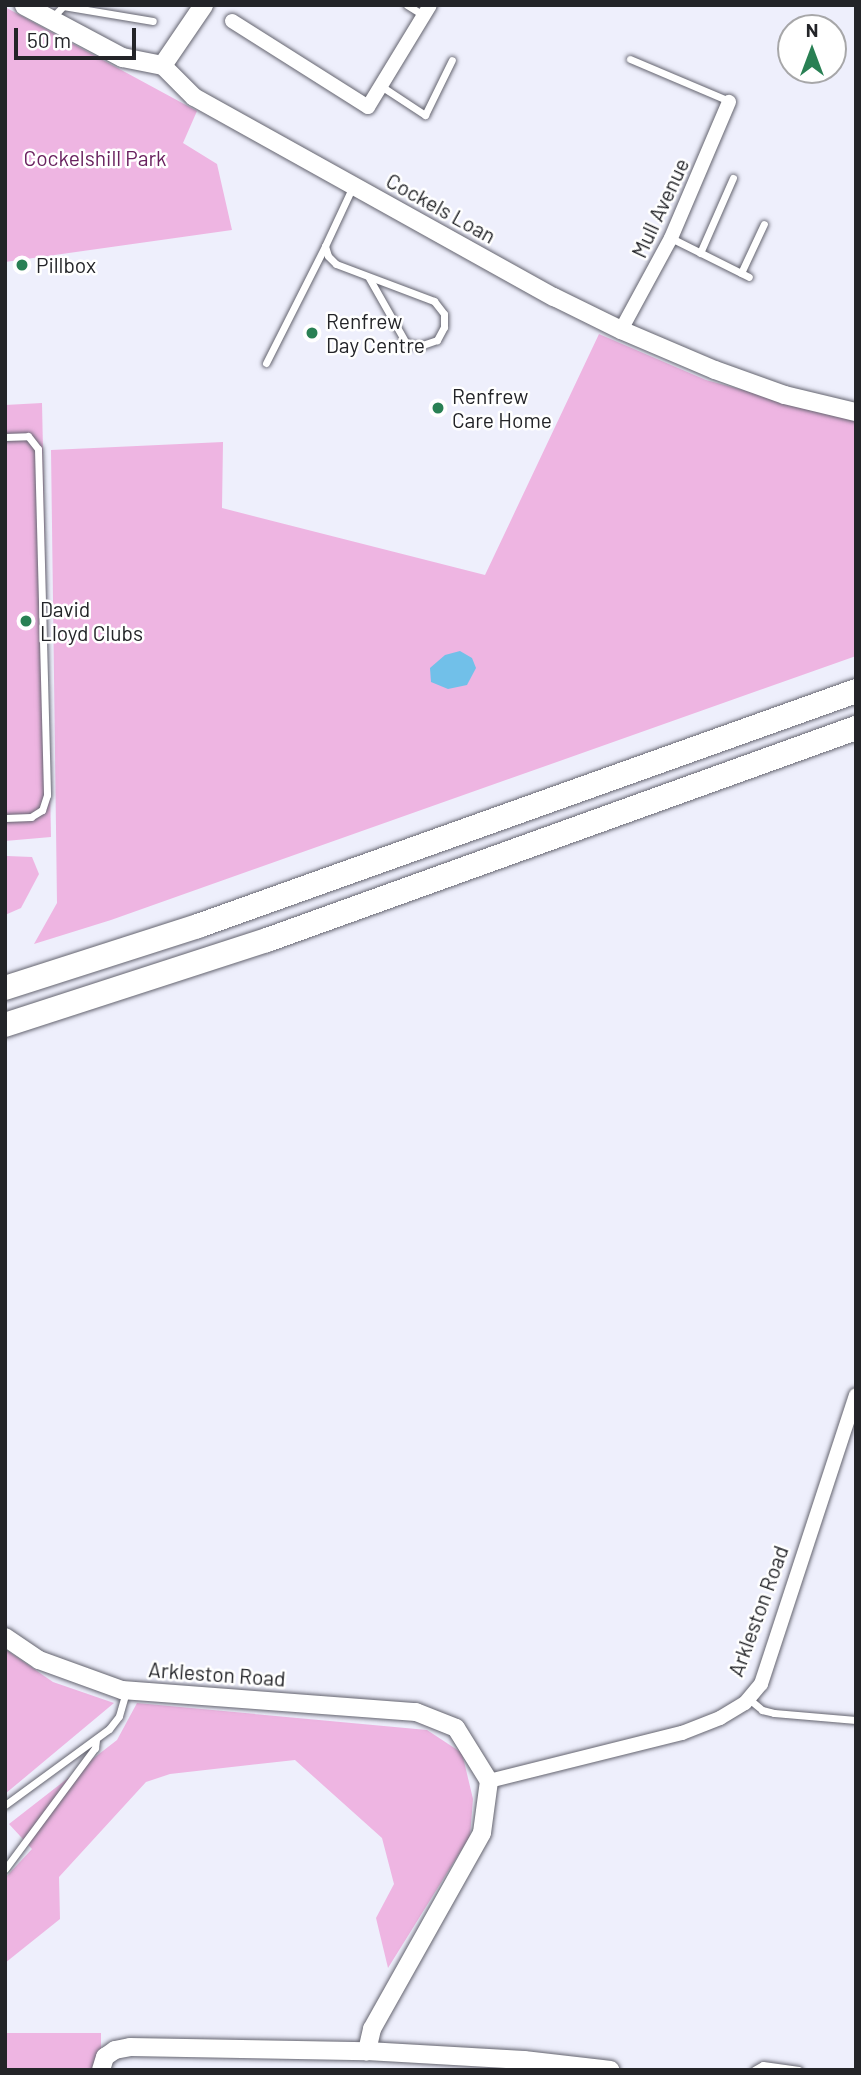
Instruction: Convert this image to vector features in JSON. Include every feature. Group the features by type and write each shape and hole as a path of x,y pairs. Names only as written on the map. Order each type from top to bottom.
{"highway":[{"path":"5,988 198,926 856,691"},
{"path":"5,1025 267,940 856,728"}],"main road":[{"path":"24,5 122,57 162,65 203,5"}],"street":[{"path":"232,21 368,107 381,86 417,8"},
{"name":"Cockels Loan","path":"162,65 194,97 621,330 715,370 785,395 856,412"},
{"name":"Mull Avenue","path":"621,330 671,238 729,102"},
{"name":"Arkleston Road","path":"5,1637 39,1660 126,1690 416,1712 456,1728 489,1781 682,1733 720,1718 749,1698 761,1684 856,1395"},
{"path":"367,2052 372,2029 482,1833 489,1781"},
{"path":"101,2070 105,2057 115,2050 131,2047 367,2052 524,2060 610,2070"}],"lane":[{"path":"50,19 63,6 153,21"},
{"path":"629,59 729,102"},
{"path":"381,86 425,115 452,60"},
{"path":"700,253 733,178"},
{"path":"265,363 353,186"},
{"path":"671,238 745,275 764,224"},
{"path":"325,246 328,256 336,264 433,301 444,314 444,327 437,341 420,346 406,343 369,278"},
{"path":"5,437 28,436 38,449 47,795 42,810 31,817 5,818"},
{"path":"5,1805 110,1729 119,1716 126,1690"},
{"path":"749,1698 762,1710 774,1713 856,1720"},
{"path":"5,1869 95,1748 96,1740"},
{"path":"754,2070 764,2065 799,2070"}],"green space":[{"name":"Cockelshill Park","path":"5,7 197,111 183,143 217,164 232,230 5,262"},
{"path":"599,334 706,380 856,421 856,656 111,920 34,944 57,903 51,450 223,442 222,508 485,575"},
{"name":"David Lloyd Clubs","path":"42,403 51,837 5,841 5,405"},
{"path":"7,856 32,857 39,874 21,908 5,915"},
{"path":"5,1649 53,1682 114,1703 5,1794"},
{"path":"137,1703 427,1730 462,1753 473,1799 470,1836 388,1968 376,1918 394,1884 382,1838 295,1760 170,1774 146,1782 59,1877 60,1919 5,1963 5,1878 32,1849 9,1824 117,1740"},
{"path":"5,2033 101,2033 101,2070 5,2070"}],"water":[{"path":"460,651 472,658 476,668 467,685 448,689 431,682 430,668 445,655"}],"place":[{"name":"Pillbox","path":"22,265"},
{"name":"Renfrew Day Centre","path":"312,333"},
{"name":"Renfrew Care Home","path":"438,408"},
{"name":"David Lloyd Clubs","path":"26,621"}]}
